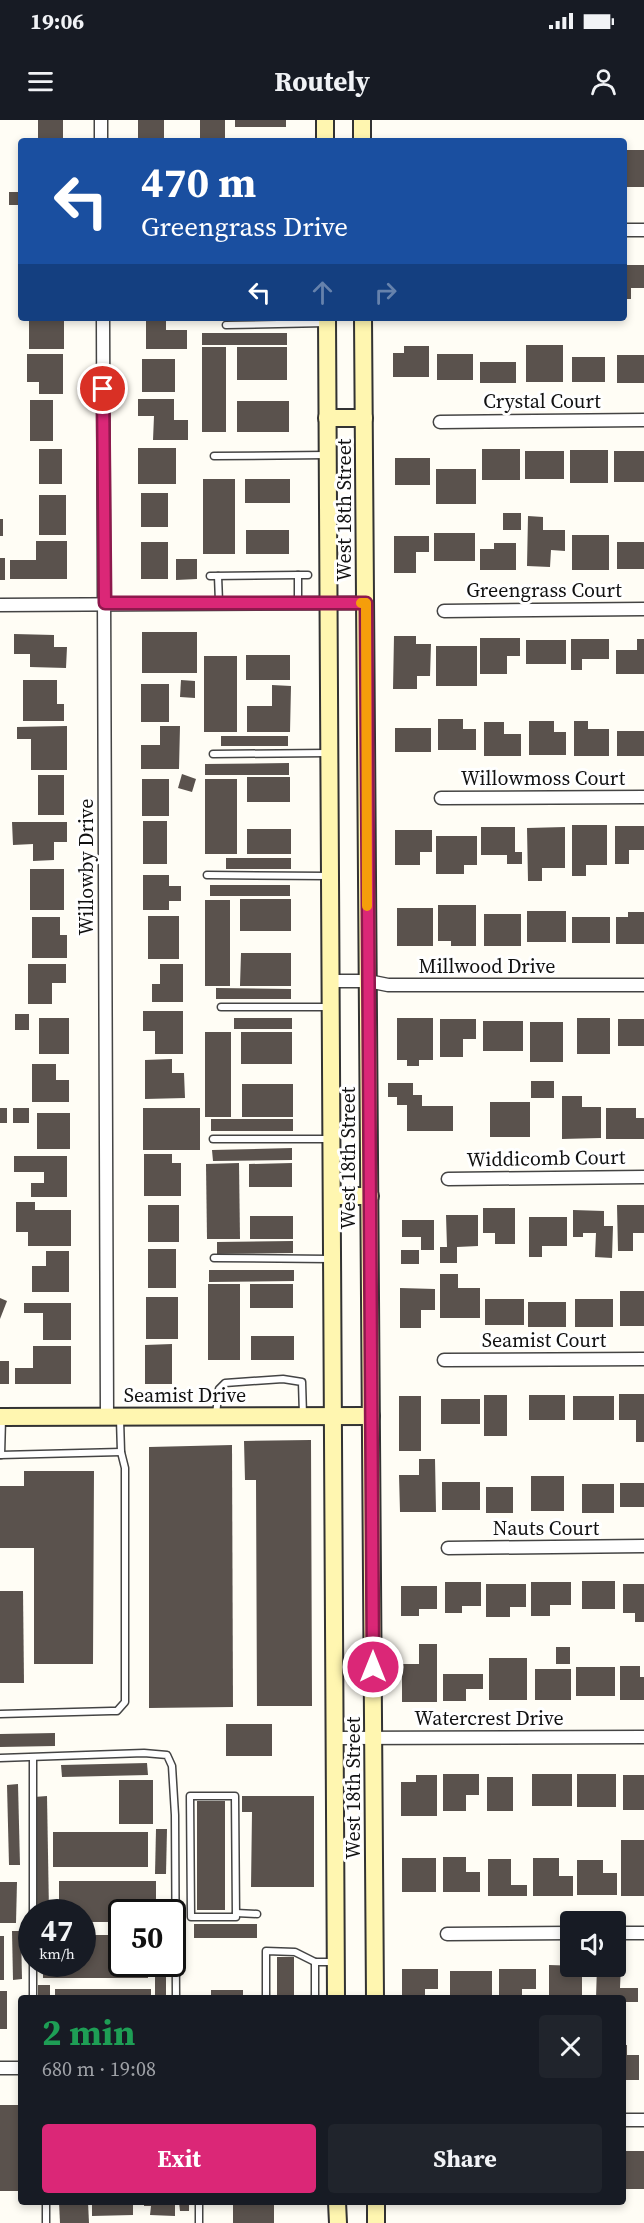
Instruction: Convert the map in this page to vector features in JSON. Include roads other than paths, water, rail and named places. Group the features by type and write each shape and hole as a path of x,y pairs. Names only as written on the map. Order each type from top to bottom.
{"main road":[{"path":"325,120 325,138"},
{"path":"362,120 362,138"},
{"name":"West 18th Street","path":"327,321 336,1995"},
{"name":"West 18th Street","path":"363,321 375,1995"},
{"path":"327,418 364,418"},
{"path":"332,1196 370,1196"},
{"name":"Seamist Drive","path":"1,1417 371,1416"},
{"path":"338,2205 338,2223"},
{"path":"376,2205 376,2223"}],"street":[{"path":"101,120 101,138"},
{"path":"627,230 644,230"},
{"name":"Willowby Drive","path":"103,321 113,1416"},
{"name":"Crystal Court","path":"440,422 644,420"},
{"path":"0,605 219,602 366,603"},
{"name":"Greengrass Court","path":"444,611 644,609"},
{"name":"Willowmoss Court","path":"441,798 644,797"},
{"name":"Millwood Drive","path":"330,981 368,981 388,985 644,985"},
{"name":"Widdicomb Court","path":"448,1179 644,1177"},
{"name":"Seamist Court","path":"444,1360 644,1359"},
{"name":"Nauts Court","path":"448,1548 644,1546"},
{"name":"Watercrest Drive","path":"335,1738 644,1737"},
{"path":"447,1934 560,1933"},
{"path":"626,1933 644,1933"},
{"path":"0,2068 18,2068"},
{"path":"626,2120 644,2120"}],"lane":[{"path":"226,325 327,321"},
{"path":"214,456 327,455"},
{"path":"298,575 298,603"},
{"path":"210,576 308,576"},
{"path":"218,576 219,602"},
{"path":"213,754 329,753"},
{"path":"207,875 329,876"},
{"path":"221,1007 330,1007"},
{"path":"213,1139 331,1139"},
{"path":"214,1258 331,1259"},
{"path":"216,1416 219,1389 225,1383 284,1379 302,1382 303,1416"},
{"path":"0,1714 117,1711 125,1701 125,1468 113,1416"},
{"path":"1,1417 1,1455 121,1452"},
{"path":"0,1758 144,1753 167,1755 172,1766 174,1805 176,1995"},
{"path":"33,1758 33,1899"},
{"path":"190,1796 235,1796 236,1913 236,1917 190,1917 190,1796"},
{"path":"236,1913 257,1914"},
{"path":"266,1995 266,1951 296,1952 315,1962 336,1962"},
{"path":"315,1962 315,1995"},
{"path":"33,1977 33,1995"},
{"path":"46,2205 46,2223"},
{"path":"199,2205 199,2223"}]}
